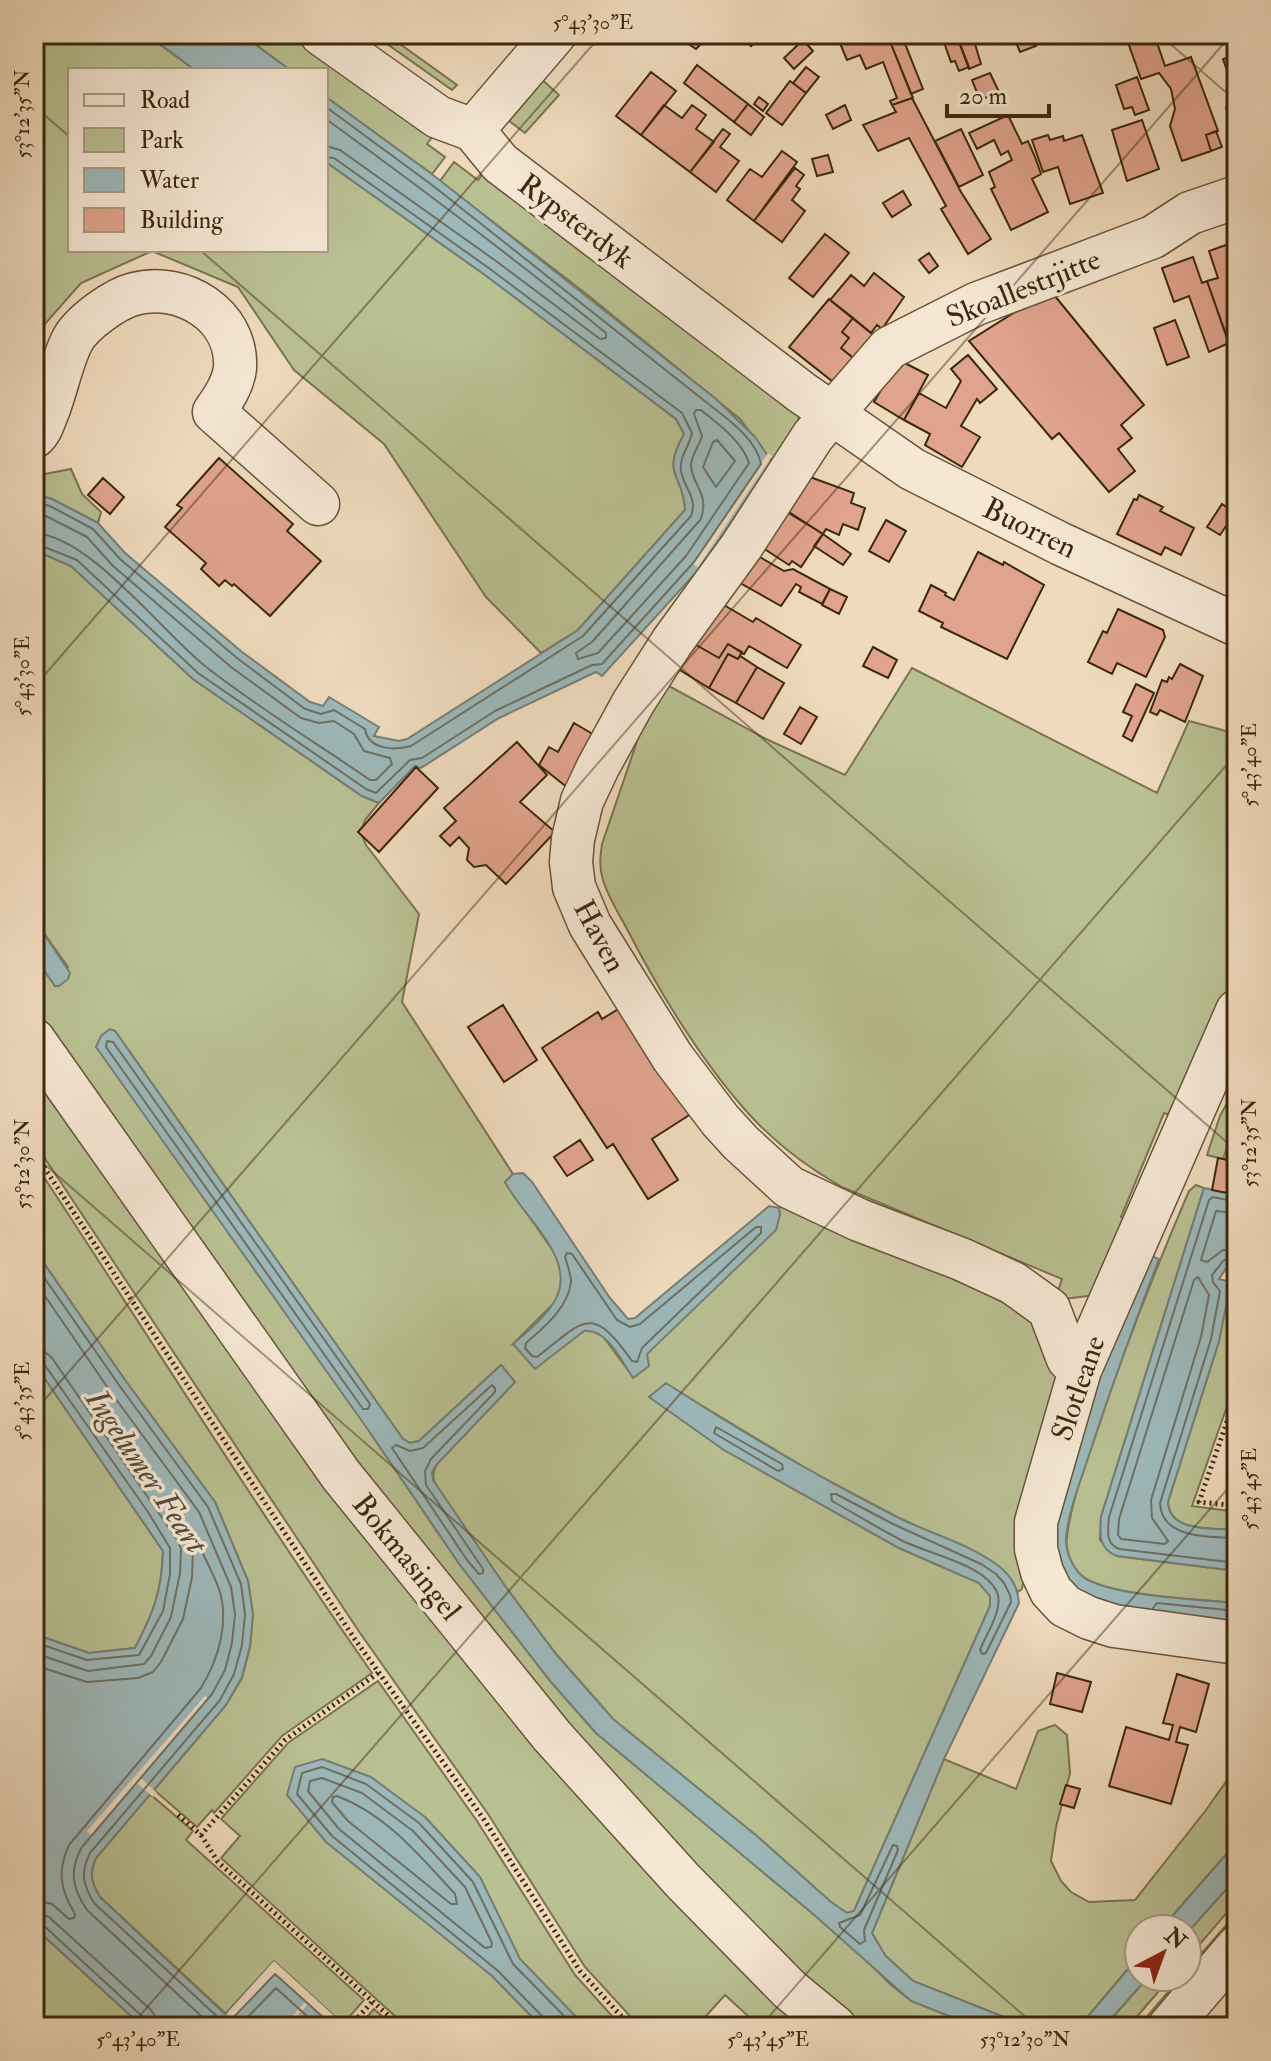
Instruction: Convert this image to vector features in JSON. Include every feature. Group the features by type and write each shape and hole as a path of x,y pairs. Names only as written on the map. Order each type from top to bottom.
{"street":[{"name":"Rypsterdyk","path":"321,34 438,117 473,130 500,163 832,413"},
{"path":"473,130 555,34"},
{"name":"Skoallestrjitte","path":"832,413 897,342 976,304 1153,237 1190,213 1237,197"},
{"path":"34,437 39,433 73,339 104,308 132,294 156,290 190,296 217,316 232,341 235,369 227,394 214,412 318,504"},
{"name":"Buorren","path":"832,413 912,469 1061,544 1237,625"},
{"name":"Haven","path":"832,413 672,642 633,703 598,767 582,801 573,839 571,862 574,887 590,925 673,1058 720,1120 761,1163 789,1187 859,1220 961,1259 1013,1283 1049,1309"},
{"name":"Slotleane","path":"1237,1011 1184,1167 1107,1306 1080,1370 1036,1522 1036,1549 1042,1572 1051,1591 1065,1606 1114,1626 1237,1643"},
{"name":"Bokmasingel","path":"34,1040 341,1475 552,1736 683,1881 790,1990 835,2027"},
{"path":"1080,1370 1068,1359 1049,1309 1097,1304 1107,1306"},
{"path":"1169,2027 1237,1947"}],"path":[{"path":"34,1152 378,1673 483,1818 580,1971 631,2027"},
{"path":"1237,1393 1199,1502 1237,1506"},
{"path":"201,1835 285,1740 378,1673"},
{"path":"178,1815 201,1835 218,1862 401,2027"},
{"path":"350,2026 373,2001"}],"green space":[{"path":"34,34 146,34 192,68 68,68 68,252 150,252 81,283 43,326 34,355"},
{"path":"241,34 298,34 436,132 427,144 445,157 432,174 328,98 328,68 287,68"},
{"path":"386,34 457,85 452,90 376,36"},
{"path":"537,75 559,95 525,133 508,120"},
{"path":"454,162 478,180 486,169 799,416 797,425 772,462 740,419 440,181"},
{"path":"328,163 485,275 676,419 684,434 677,448 674,467 685,510 578,630 541,653 486,597 384,444 294,370 238,287 154,252 328,252"},
{"path":"71,469 82,494 101,512 98,523 52,499 34,494 34,476"},
{"path":"34,550 71,566 193,679 362,796 379,803 365,820 361,833 366,845 419,914 402,1002 513,1174 505,1182 556,1255 563,1281 555,1302 513,1344 569,1341 584,1331 592,1330 602,1335 633,1377 647,1361 647,1354 780,1215 779,1208 791,1197 1009,1288 1061,1365 1022,1589 1018,1592 1011,1579 984,1557 897,1517 812,1472 666,1384 650,1397 724,1450 899,1548 979,1583 990,1596 990,1606 854,1911 847,1913 613,1719 556,1654 439,1489 433,1476 437,1464 515,1382 501,1365 419,1441 410,1443 403,1439 115,1031 110,1030 369,1431 460,1565 551,1682 596,1733 812,1913 890,1984 911,2001 977,2027 865,2027 842,2010 697,1872 652,1824 352,1463 34,1013 34,956 55,986 68,967 34,919"},
{"path":"912,668 1157,793 1189,721 1237,734 1237,985 1181,1119 1164,1113 1121,1217 1138,1225 1096,1295 1055,1300 1062,1279 842,1187 780,1144 729,1091 681,1024 603,880 600,862 602,844 658,680 766,739 845,775"},
{"path":"34,1073 805,2027 760,2027 725,1995 697,2026 688,2018 680,2027 640,2027 585,1967 488,1814 360,1633 34,1142"},
{"path":"1237,1085 1237,1121 1223,1159 1207,1155 1220,1116"},
{"path":"34,1162 243,1483 372,1673 282,1736 214,1813 212,1810 197,1827 154,1790 226,1705 242,1678 250,1646 253,1614 248,1581 215,1502 34,1249"},
{"path":"1196,1185 1204,1188 1101,1517 1100,1540 1117,1556 1237,1571 1237,1603 1155,1596 1110,1588 1081,1575 1074,1567 1067,1547 1075,1497 1118,1370 1176,1221 1189,1191"},
{"path":"1227,1293 1237,1294 1237,1378 1192,1506 1237,1512 1237,1530 1184,1524 1170,1512 1168,1502 1219,1341"},
{"path":"34,1363 163,1551 155,1602 135,1648 89,1653 34,1634"},
{"path":"378,1681 477,1821 575,1975 622,2027 586,2027 519,1959 480,1877 425,1817 492,1976 542,2027 407,2027 221,1858 240,1836 221,1819 288,1743"},
{"path":"1055,1725 1067,1735 1070,1773 1051,1861 1061,1881 1071,1892 1089,1902 1135,1900 1237,1766 1237,1842 1175,1913 1123,1913 1123,1975 1079,2027 1029,2027 913,1981 884,1955 872,1933 944,1759 1016,1789 1038,1731"},
{"path":"150,1794 193,1831 186,1840 364,2000 343,2024 274,1962 226,2014 100,1897 92,1878 96,1858"},
{"path":"1237,1877 1237,1901 1203,1940 1203,1915"},
{"path":"1229,1922 1234,1927 1203,1962 1203,1952"},
{"path":"34,1927 143,2027 34,2027"},
{"path":"1134,1993 1157,1993 1128,2027 1104,2027"},
{"path":"1167,1993 1175,1993 1145,2027 1138,2027"},
{"path":"374,2009 394,2027 358,2027"}],"water":[{"path":"146,34 241,34 287,68 192,68"},
{"path":"328,98 437,178 716,399 755,437 772,462 701,567 602,676 596,672 499,718 421,768 415,766 379,803 362,796 193,679 71,566 34,550 34,494 52,499 98,523 125,553 242,652 310,702 323,706 329,697 379,727 374,736 399,741 407,739 578,630 685,510 674,467 677,448 684,434 676,419 485,275 328,163"},
{"path":"34,919 70,973 59,986 55,986 34,956"},
{"path":"110,1029 115,1031 403,1439 410,1443 419,1441 501,1365 515,1382 437,1464 432,1472 433,1480 556,1654 613,1719 847,1913 854,1911 990,1606 990,1596 979,1583 899,1548 724,1450 649,1397 666,1383 836,1485 908,1522 975,1551 1004,1571 1011,1579 1019,1603 944,1759 872,1933 885,1955 913,1981 1029,2027 977,2027 911,2001 812,1913 596,1733 551,1682 460,1565 369,1431 96,1047 101,1036"},
{"path":"1237,1121 1237,1160 1223,1159"},
{"path":"523,1173 628,1319 635,1318 769,1206 779,1208 780,1215 776,1230 647,1354 649,1366 633,1378 607,1340 584,1331 535,1369 513,1344 552,1305 560,1289 560,1273 547,1241 505,1182 513,1174"},
{"path":"1204,1188 1237,1195 1237,1255 1234,1268 1227,1267 1219,1279 1231,1282 1219,1341 1168,1502 1170,1512 1184,1524 1237,1530 1237,1571 1117,1556 1106,1549 1101,1535 1101,1517"},
{"name":"Ingelumer Feart","path":"34,1249 215,1502 248,1581 253,1614 250,1646 242,1677 226,1705 96,1858 92,1869 95,1887 100,1897 225,2014 274,1961 346,2027 143,2027 34,1927 34,1634 89,1653 135,1648 155,1602 163,1551 34,1363"},
{"path":"1146,1254 1159,1259 1076,1493 1066,1537 1067,1547 1078,1572 1094,1583 1132,1593 1237,1603 1237,1630 1166,1621 1071,1594 1048,1540 1055,1492"},
{"path":"322,1759 371,1777 425,1817 480,1877 520,1959 586,2027 542,2027 492,1976 326,1842 287,1795 295,1767"},
{"path":"1237,1842 1237,1877 1203,1915 1175,1913"},
{"path":"1123,1975 1123,1993 1134,1993 1104,2027 1079,2027"}],"pier":[{"path":"768,453 772,456 698,567 693,564"},
{"path":"205,1696 209,1699 141,1778 157,1793 153,1797 137,1783 91,1835 87,1831"},
{"path":"274,1961 346,2027 333,2027 308,2004 290,2024 288,2021 305,2002 275,1974 233,2020 228,2012"}],"building":[{"path":"681,34 710,35 696,49 678,37"},
{"path":"738,34 757,34 760,37 751,46"},
{"path":"836,34 887,34 913,98 892,105 890,101 897,98 883,62 866,69 860,55 847,60"},
{"path":"887,34 922,34 904,41 923,89 911,94"},
{"path":"941,34 956,34 969,67 959,71 955,61 951,62"},
{"path":"956,34 972,34 981,64 969,69"},
{"path":"1031,34 1036,46 1020,52 1014,37"},
{"path":"1049,34 1063,34 1065,37 1052,42"},
{"path":"1125,34 1154,34 1165,66 1191,57 1218,131 1206,135 1211,151 1182,161 1170,126 1175,109 1171,89 1159,73 1141,79"},
{"path":"803,40 813,51 794,69 784,58"},
{"path":"1237,54 1237,138 1226,108 1229,107 1227,99 1236,96 1223,59"},
{"path":"697,65 748,104 734,122 684,83"},
{"path":"806,67 819,77 806,93 793,83"},
{"path":"651,72 676,91 641,135 616,116"},
{"path":"990,73 999,92 980,100 972,80"},
{"path":"1137,77 1149,110 1135,115 1132,107 1124,109 1116,85"},
{"path":"790,81 806,93 782,125 766,113"},
{"path":"759,97 768,104 763,111 754,104"},
{"path":"912,98 961,192 991,239 968,254 941,209 946,206 909,138 878,151 863,125 896,112 892,105"},
{"path":"748,104 764,117 751,135 734,122"},
{"path":"664,105 682,118 692,105 706,115 696,129 714,142 690,172 641,135"},
{"path":"845,105 851,120 833,129 826,115"},
{"path":"1008,115 1022,144 1028,141 1035,157 1041,174 1032,179 1048,212 1011,230 991,189 995,187 989,172 1012,160 1008,151 1001,155 994,140 977,149 969,133"},
{"path":"1142,120 1159,169 1127,181 1112,130"},
{"path":"723,129 730,134 720,147 739,161 716,192 690,172"},
{"path":"961,129 983,175 959,187 935,141"},
{"path":"1216,131 1222,147 1211,151 1206,135"},
{"path":"1048,135 1050,140 1063,136 1064,141 1082,135 1103,193 1070,204 1058,167 1043,172 1032,140"},
{"path":"782,151 797,162 754,221 727,200 750,169 762,177"},
{"path":"828,155 833,172 817,176 812,159"},
{"path":"795,168 804,175 796,186 800,189 792,200 805,211 782,242 754,221"},
{"path":"903,191 911,205 892,217 883,203"},
{"path":"825,234 849,253 813,297 789,278"},
{"path":"1237,241 1237,342 1229,344 1207,281 1218,278 1209,251"},
{"path":"929,253 938,266 929,273 919,260"},
{"path":"1193,257 1202,283 1207,281 1229,343 1209,352 1189,296 1174,302 1162,268"},
{"path":"874,273 904,297 882,329 877,325 871,333 830,300 851,275 864,286"},
{"path":"1050,290 1144,405 1121,425 1132,438 1118,449 1135,471 1109,492 1059,433 1052,439 969,341"},
{"path":"829,299 853,318 842,332 849,338 841,348 857,361 837,385 789,347"},
{"path":"853,318 876,337 857,361 841,348 849,338 842,332"},
{"path":"1175,320 1189,357 1167,365 1154,328"},
{"path":"968,355 997,389 980,403 977,399 961,426 980,437 962,467 925,445 930,434 904,420 919,393 946,408 961,381 951,369"},
{"path":"901,361 928,375 904,420 874,402"},
{"path":"219,458 293,524 287,531 321,561 270,616 234,584 232,586 225,580 219,586 201,569 206,563 165,527 182,508 177,505"},
{"path":"810,477 854,493 851,503 865,508 858,530 843,524 839,535 826,529 823,534 789,512"},
{"path":"103,478 124,497 110,514 88,495"},
{"path":"1139,495 1163,507 1160,511 1194,528 1181,555 1165,547 1161,555 1117,534"},
{"path":"1222,504 1235,513 1220,535 1207,527"},
{"path":"787,512 823,534 801,567 792,561 789,565 763,548"},
{"path":"886,520 906,531 889,562 869,551"},
{"path":"823,534 851,554 843,565 814,546"},
{"path":"978,552 1003,565 1004,562 1044,585 1007,659 941,627 943,623 919,611 931,585 954,600"},
{"path":"758,556 784,571 793,569 830,589 822,604 799,592 801,587 796,584 781,606 740,583"},
{"path":"830,589 847,597 839,614 822,605"},
{"path":"717,601 753,622 756,618 801,645 787,668 749,646 744,654 728,644 719,658 691,642"},
{"path":"1118,609 1163,630 1165,637 1146,677 1117,663 1112,674 1088,662"},
{"path":"691,642 719,658 728,644 742,652 738,659 728,654 709,688 675,667"},
{"path":"873,647 897,660 888,678 863,666"},
{"path":"728,654 738,659 740,656 757,667 736,703 709,688"},
{"path":"1180,664 1203,676 1185,722 1160,710 1157,715 1150,712 1162,680 1167,682 1169,677 1172,679"},
{"path":"757,667 784,683 763,719 736,703"},
{"path":"1136,684 1154,693 1132,741 1123,736 1132,716 1123,712"},
{"path":"800,707 817,717 801,744 784,734"},
{"path":"574,723 596,736 568,788 539,765 549,747 558,752"},
{"path":"517,742 547,775 520,802 555,832 506,884 486,865 474,867 467,860 469,848 459,837 450,846 440,836 456,821 444,808"},
{"path":"416,767 438,788 379,852 358,832"},
{"path":"503,1005 537,1060 504,1082 468,1027"},
{"path":"625,1005 694,1112 652,1139 678,1180 648,1199 613,1144 607,1148 542,1048 598,1012 602,1019"},
{"path":"580,1140 593,1160 567,1176 554,1157"},
{"path":"1218,1158 1237,1162 1237,1195 1212,1190"},
{"path":"1057,1673 1091,1682 1082,1712 1050,1704"},
{"path":"1177,1674 1209,1684 1196,1732 1180,1727 1176,1742 1188,1745 1171,1804 1109,1786 1126,1727 1169,1740 1173,1725 1163,1723"},
{"path":"1066,1785 1080,1789 1074,1808 1060,1804"}]}
